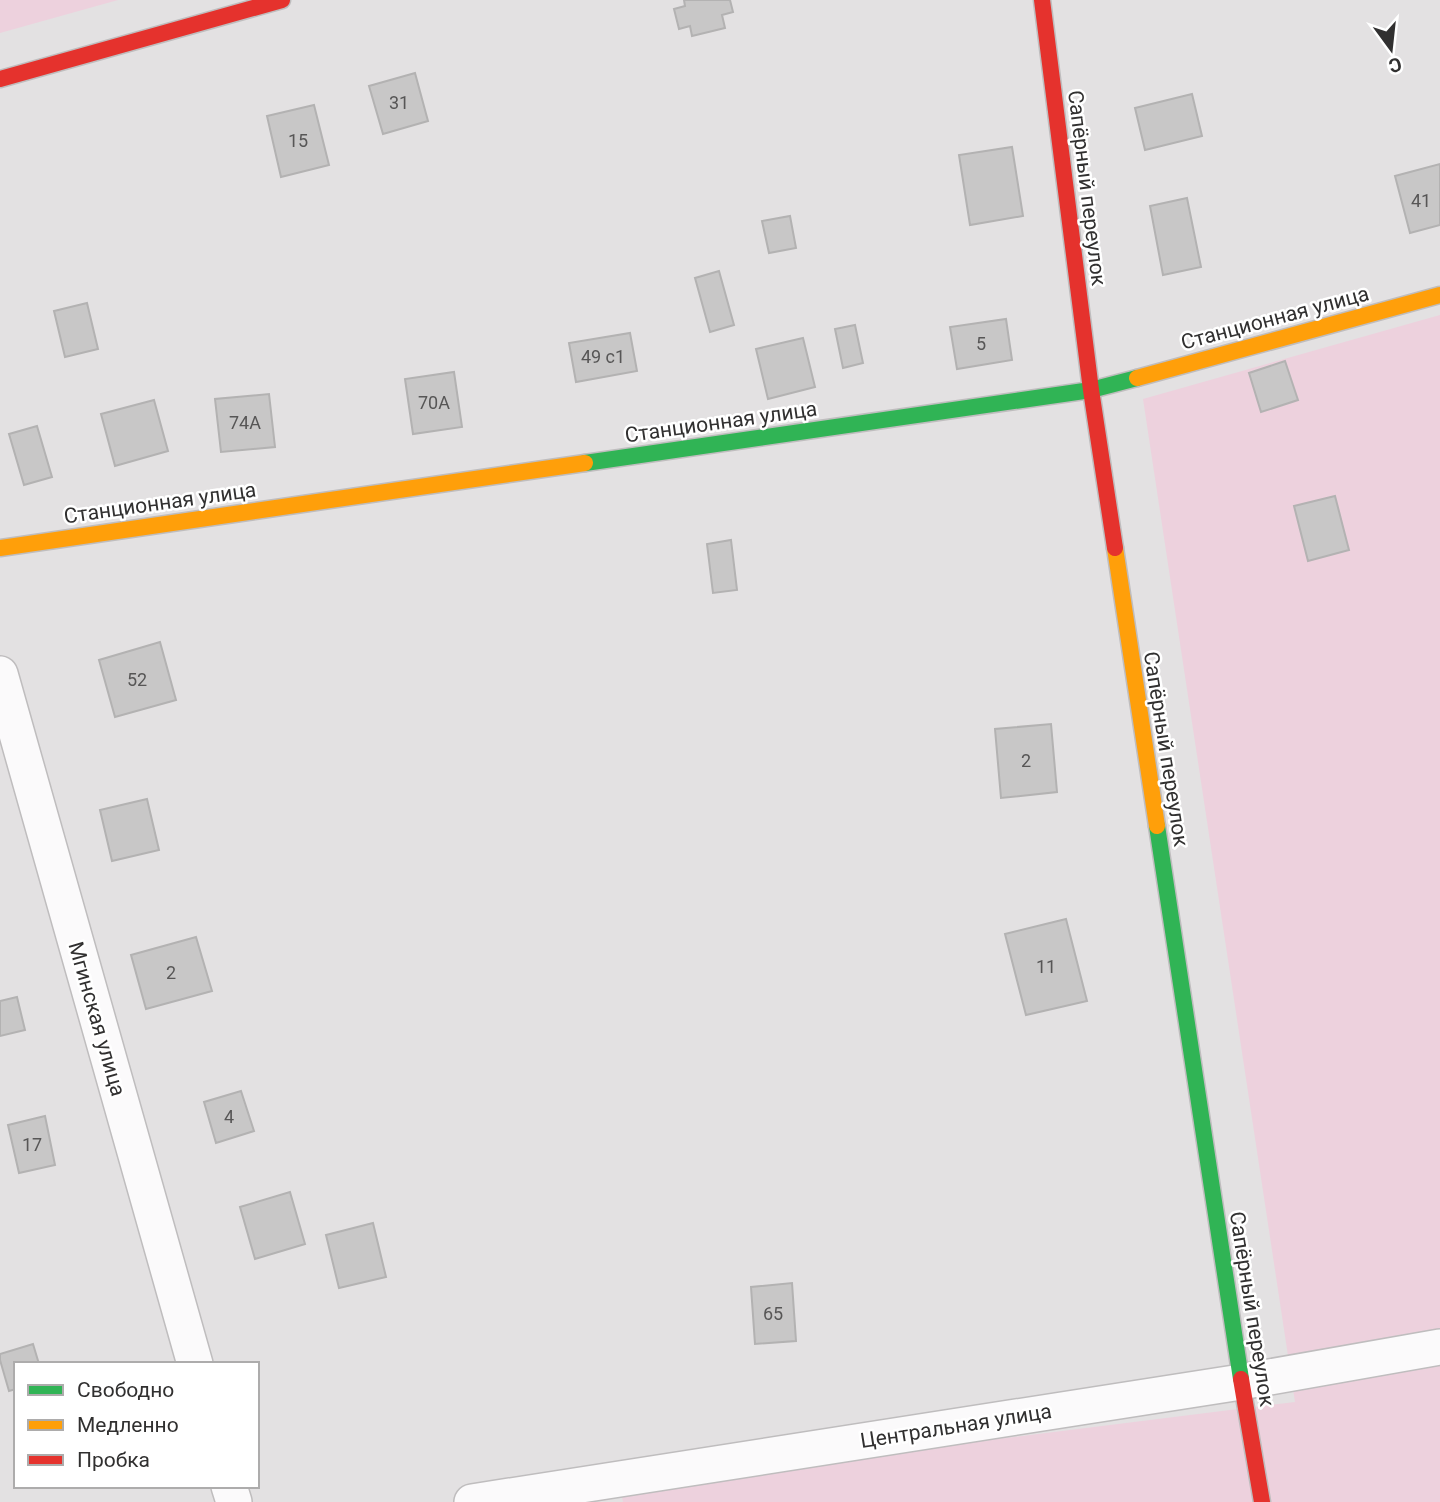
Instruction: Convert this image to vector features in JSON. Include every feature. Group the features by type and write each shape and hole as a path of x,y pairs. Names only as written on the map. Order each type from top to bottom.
{"street":[{"path":"0,79 282,0"},
{"name":"Сапёрный переулок","path":"1042,0 1091,390 1241,1382 1262,1502"},
{"name":"Станционная улица","path":"0,548 1091,390 1440,295"},
{"name":"Мгинская улица","path":"0,674 194,1362"},
{"name":"Центральная улица","path":"472,1502 1241,1382 1440,1347"}],"shaded area":[{"path":"0,0 118,0 0,33"},
{"path":"1440,315 1440,1502 623,1502 620,1486 1295,1402 1143,399"}],"building":[{"path":"684,0 730,0 733,12 722,15 725,28 692,36 690,26 679,29 674,9 685,6"},
{"path":"415,73 428,121 383,134 369,86"},
{"path":"1192,94 1202,136 1145,150 1135,108"},
{"path":"314,105 329,165 281,177 267,116"},
{"path":"1012,147 1023,216 970,225 959,155"},
{"path":"1440,164 1440,225 1410,233 1395,176"},
{"path":"1187,198 1201,267 1163,275 1150,206"},
{"path":"790,216 796,248 769,253 762,221"},
{"path":"719,271 734,325 710,332 695,278"},
{"path":"87,303 98,349 65,357 54,311"},
{"path":"1006,319 1012,360 957,369 950,327"},
{"path":"855,325 863,363 843,368 835,329"},
{"path":"630,333 637,371 576,382 569,343"},
{"path":"803,338 815,387 768,399 756,349"},
{"path":"1285,361 1298,400 1261,412 1249,373"},
{"path":"454,372 462,427 413,434 405,379"},
{"path":"269,394 275,447 221,452 215,399"},
{"path":"154,400 168,451 115,466 101,414"},
{"path":"37,426 52,477 24,485 9,434"},
{"path":"1335,496 1349,550 1308,561 1294,506"},
{"path":"731,540 737,590 713,593 707,544"},
{"path":"160,642 176,700 115,717 99,660"},
{"path":"1051,724 1057,792 1001,798 995,729"},
{"path":"147,799 159,850 112,861 100,810"},
{"path":"1066,919 1087,1001 1026,1015 1005,934"},
{"path":"196,937 212,991 146,1009 131,955"},
{"path":"17,997 25,1030 0,1036 0,1001"},
{"path":"241,1091 254,1131 216,1143 204,1102"},
{"path":"45,1116 55,1165 19,1173 8,1125"},
{"path":"290,1192 305,1244 255,1259 240,1207"},
{"path":"373,1223 386,1277 339,1288 326,1235"},
{"path":"792,1283 796,1341 755,1344 751,1287"},
{"path":"33,1344 38,1362 14,1362 14,1390 9,1391 0,1354"}],"traffic: fast":[{"path":"585,463 1091,390 1137,378"},
{"path":"1157,826 1241,1379"}],"traffic: slow":[{"path":"1137,378 1440,295"},
{"path":"0,548 585,463"},
{"path":"1115,548 1157,826"}],"traffic: jam":[{"path":"0,79 282,0"},
{"path":"1042,0 1091,390 1115,548"},
{"path":"1241,1379 1262,1502"}]}
